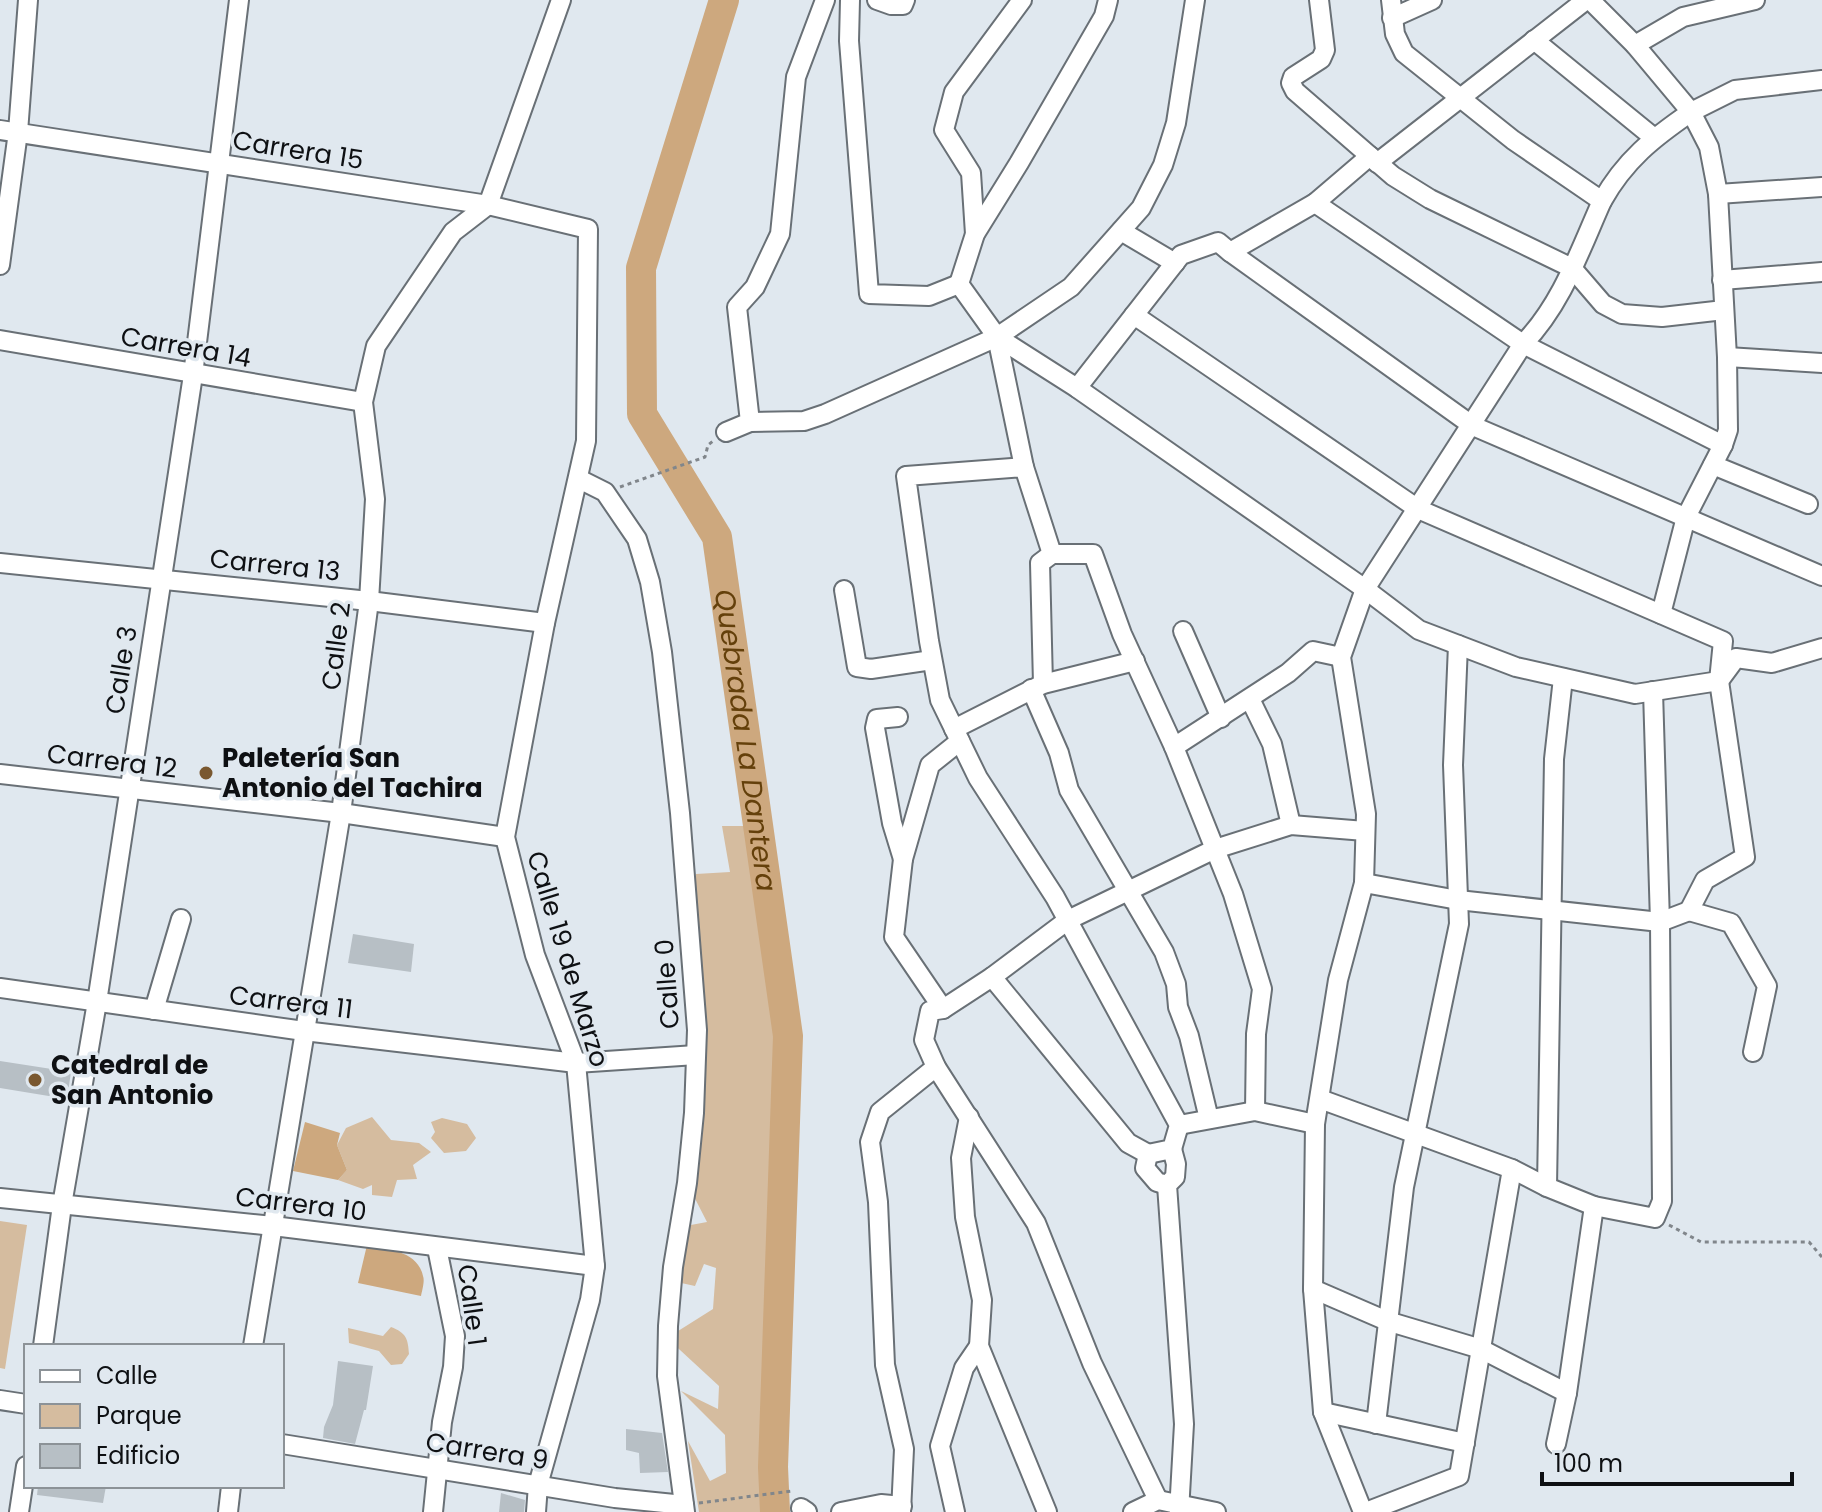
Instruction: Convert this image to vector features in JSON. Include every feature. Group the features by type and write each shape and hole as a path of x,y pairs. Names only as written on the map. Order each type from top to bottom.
{"street":[{"path":"0,265 9,131 28,0"},
{"name":"Calle 3","path":"43,1344 62,1205 97,1002 193,375 239,0"},
{"path":"488,205 561,0"},
{"path":"750,422 737,307 755,287 780,234 796,77 825,0"},
{"path":"850,0 850,57 869,294 929,296 959,284"},
{"path":"877,0 903,5 905,0"},
{"path":"975,234 971,173 944,130 954,92 1022,0"},
{"path":"959,284 975,234 1104,16 1108,0"},
{"path":"726,432 750,422 804,421 825,414 997,337 1071,287 1141,208 1163,165 1176,123 1195,0"},
{"path":"1319,0 1325,50 1321,59 1293,77 1291,83 1295,91 1393,176 1430,199 1572,268 1603,304 1622,314 1662,317 1724,310"},
{"path":"1432,0 1391,9 1395,34 1404,53 1513,140 1602,201"},
{"path":"1230,252 1315,203 1588,0 1635,45 1691,112 1709,147 1718,194 1728,430 1686,517 1661,614"},
{"path":"1635,45 1683,17 1755,0"},
{"path":"1534,40 1653,137"},
{"path":"1512,1169 1459,1476 1364,1512 1323,1412 1313,1289 1315,1124 1338,980 1364,883 1366,814 1341,657 1365,589 1473,426 1523,344 1540,327 1559,297 1616,176 1653,137 1691,112 1735,90 1822,80"},
{"name":"Carrera 15","path":"9,131 488,205 588,229"},
{"path":"1718,194 1822,187"},
{"path":"1315,203 1523,344 1723,445"},
{"name":"Calle 2","path":"253,1344 341,813 369,601 375,499 363,402 376,346 453,232 488,205"},
{"name":"Calle 19 de Marzo","path":"536,1512 538,1485 590,1300 595,1266 576,1063 535,955 505,837 545,623 586,441 588,229"},
{"path":"1121,231 1175,263"},
{"path":"1077,388 1181,255 1218,242 1473,426 1822,576"},
{"path":"1722,280 1822,272"},
{"path":"959,284 997,337 1077,388 1419,630 1516,667 1635,694 1719,681 1736,658 1772,663 1822,648"},
{"path":"1134,315 1418,509 1723,641 1719,681 1745,857 1705,880 1689,911"},
{"path":"997,337 1024,467 1052,554"},
{"name":"Carrera 14","path":"0,340 363,402"},
{"path":"1727,357 1822,363"},
{"path":"1713,465 1808,504"},
{"path":"1024,467 906,476 932,660 940,700 978,778 1068,920 1179,1125 1172,1149 1175,1177 1167,1185 1184,1424 1180,1508"},
{"name":"Calle 0","path":"579,479 605,492 637,539 650,582 662,652 680,813 697,1030 694,1113 687,1183 673,1267 667,1338 669,1402 684,1509"},
{"path":"1209,1119 1189,1036 1178,1007 1176,984 1164,952 1069,790 1037,686 1040,563 1052,554 1093,554 1233,894 1262,989 1256,1034 1255,1111"},
{"name":"Carrera 13","path":"0,563 369,601 545,623"},
{"path":"844,590 857,667 871,669 932,660"},
{"path":"1183,631 1221,718"},
{"path":"1376,1424 1404,1187 1459,924 1453,765 1458,645"},
{"path":"1174,747 1288,673 1313,651 1341,657"},
{"path":"943,1009 894,937 903,859 930,765 957,735 1037,686 1135,661"},
{"path":"1547,1187 1554,759 1563,678"},
{"path":"1320,1099 1512,1169 1594,1206 1655,1218 1662,1201 1660,922 1653,691"},
{"path":"1250,699 1272,744 1291,825"},
{"path":"898,717 877,719 875,728 892,823 903,859"},
{"name":"Carrera 12","path":"0,774 341,813 505,837"},
{"path":"1216,1512 1180,1508 1158,1500 1092,1363 1036,1223 936,1067 924,1040 930,1011 943,1009 992,977 1068,920 1215,849 1291,825 1365,831"},
{"path":"1364,883 1458,900 1660,922 1689,911 1731,923 1767,986 1753,1052"},
{"path":"154,1010 181,919"},
{"path":"992,977 1128,1143 1148,1154 1172,1149"},
{"name":"Carrera 11","path":"0,988 304,1031 576,1063 696,1055"},
{"path":"841,1512 881,1504 902,1509 904,1449 885,1365 878,1202 870,1142 880,1112 936,1067"},
{"path":"1179,1125 1255,1111 1315,1124"},
{"path":"969,1117 961,1158 965,1217 982,1300 979,1346 1047,1512"},
{"path":"1148,1154 1145,1168 1157,1182 1167,1185"},
{"name":"Carrera 10","path":"0,1198 273,1226 595,1266"},
{"path":"1556,1444 1567,1393 1594,1206"},
{"name":"Calle 1","path":"433,1512 455,1336 437,1248"},
{"path":"1313,1289 1387,1321 1481,1349 1567,1393"},
{"path":"955,1512 940,1446 964,1368 979,1346"},
{"path":"0,1400 24,1404"},
{"path":"1323,1412 1465,1443"},
{"name":"Carrera 9","path":"284,1444 684,1509"},
{"path":"19,1512 24,1479"},
{"path":"228,1512 231,1488"},
{"path":"1133,1512 1158,1500"}],"path":[{"path":"605,492 705,457 708,445 726,432"},
{"path":"1655,1218 1701,1242 1809,1242 1822,1257"},
{"path":"684,1509 792,1491 804,1510"}],"green space":[{"path":"722,826 744,826 788,1036 773,1467 776,1512 699,1512 688,1441 710,1481 726,1473 725,1435 681,1391 718,1409 719,1386 667,1338 713,1309 716,1268 704,1264 695,1286 672,1281 680,1227 707,1222 687,1183 696,874 730,872"},
{"path":"372,1117 391,1140 419,1143 431,1152 413,1165 417,1179 397,1180 392,1197 372,1195 372,1185 363,1189 338,1180 347,1170 337,1145 346,1128"},
{"path":"442,1118 467,1124 476,1138 466,1151 444,1153 431,1138 435,1132 431,1122"},
{"path":"0,1221 27,1225 5,1369 0,1368"},
{"path":"391,1327 407,1340 409,1354 402,1364 391,1365 379,1351 349,1343 348,1328 383,1336"}],"shaded area":[{"path":"305,1122 340,1133 337,1145 347,1170 338,1180 293,1171"},
{"path":"367,1245 401,1253 415,1261 424,1278 421,1296 358,1283"}],"building":[{"path":"353,934 414,944 411,972 348,963"},
{"name":"Catedral de San Antonio","path":"0,1061 71,1072 67,1099 0,1088"},
{"path":"338,1361 373,1366 366,1410 355,1444 323,1438 333,1405"},
{"path":"626,1429 662,1433 668,1472 640,1473 639,1453 626,1450"},
{"path":"38,1488 106,1488 103,1503 37,1495"},
{"path":"501,1493 525,1500 524,1512 499,1512"}],"waterway":[{"name":"Quebrada La Dantera","path":"724,0 641,268 642,414 717,537 788,1036 773,1467 775,1512"}],"place":[{"name":"Paletería San Antonio del Tachira","path":"206,773"},
{"name":"Catedral de San Antonio","path":"35,1080"}]}
